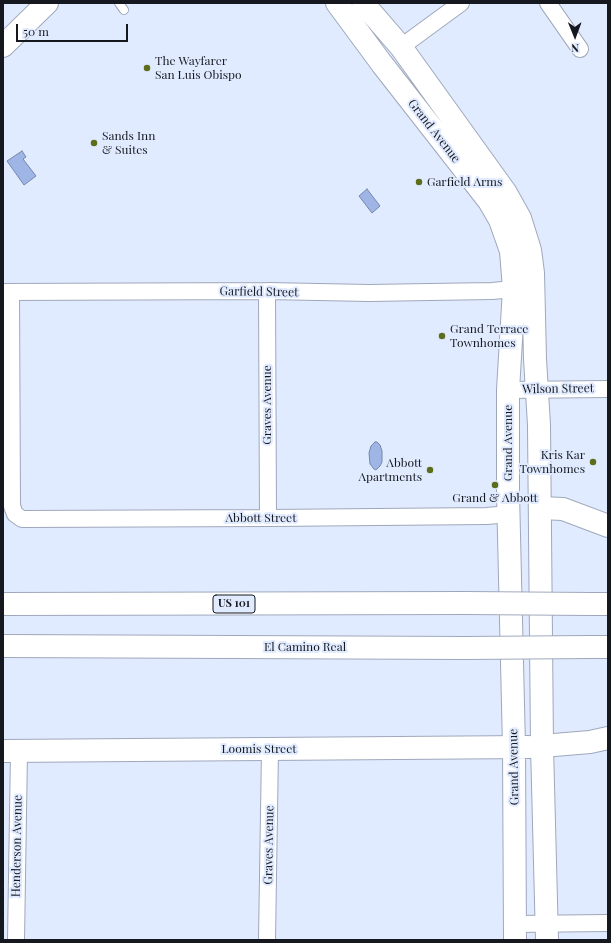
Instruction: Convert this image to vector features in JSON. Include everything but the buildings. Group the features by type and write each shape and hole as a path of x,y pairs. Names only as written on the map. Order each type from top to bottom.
{"main road":[{"path":"3,46 48,3"},
{"name":"Grand Avenue","path":"337,3 382,64 489,201 500,220 511,251 514,290 508,390 508,514 514,747 515,932"},
{"name":"Grand Avenue","path":"363,3 401,47 506,193 520,218 530,250 533,272 534,359 537,389 540,508 542,746 547,932"},
{"path":"382,64 401,47"},
{"path":"508,514 540,508 563,509 608,526"},
{"name":"US 101","path":"3,604 600,604"},
{"name":"El Camino Real","path":"3,646 465,648 600,647"},
{"name":"Loomis Street","path":"11,751 514,747 590,742 608,738"}],"street":[{"path":"401,47 460,3"},
{"path":"548,3 580,49"},
{"name":"Garfield Street","path":"7,292 267,291 369,293 514,290"},
{"name":"Graves Avenue","path":"267,291 268,518"},
{"name":"Abbott Street","path":"7,292 12,506 16,514 22,519 488,516 508,514"},
{"name":"Wilson Street","path":"508,390 608,389"},
{"name":"Graves Avenue","path":"267,940 270,749"},
{"name":"Henderson Avenue","path":"11,751 16,940"},
{"path":"515,932 547,932 608,923"}],"lane":[{"path":"119,3 124,10"}],"water":[{"path":"22,151 26,157 23,159 36,176 24,185 7,161"},
{"path":"367,189 380,206 372,213 359,196"},
{"path":"375,442 380,445 382,451 382,462 376,470 370,464 369,453 371,446"}],"place":[{"name":"The Wayfarer San Luis Obispo","path":"147,68"},
{"name":"Sands Inn & Suites","path":"94,143"},
{"name":"Garfield Arms","path":"419,182"},
{"name":"Grand Terrace Townhomes","path":"442,336"},
{"name":"Kris Kar Townhomes","path":"593,462"},
{"name":"Abbott Apartments","path":"430,470"},
{"name":"Grand & Abbott","path":"495,485"}]}
